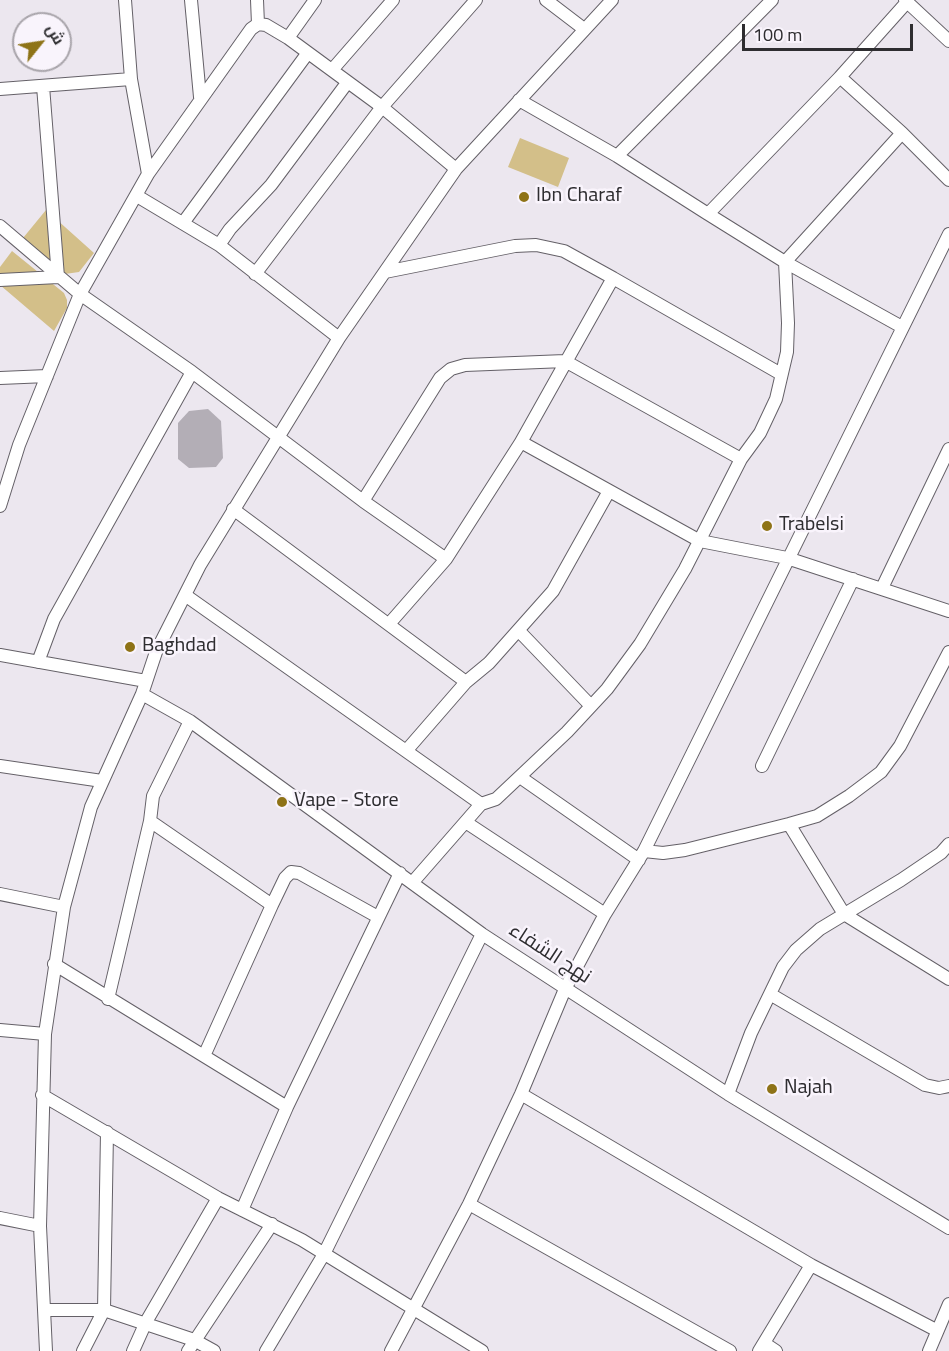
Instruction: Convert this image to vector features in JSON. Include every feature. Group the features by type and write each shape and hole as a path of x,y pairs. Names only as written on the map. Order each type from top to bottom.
{"street":[{"path":"125,0 131,79 148,174"},
{"path":"191,0 200,97"},
{"path":"257,0 258,24"},
{"path":"288,38 315,0"},
{"path":"332,70 393,0"},
{"path":"255,274 382,107 476,0"},
{"path":"546,0 584,29"},
{"path":"46,1351 40,1226 45,1034 64,906 91,807 144,688 156,652 200,565 339,338 456,169 612,0"},
{"path":"617,156 772,0"},
{"path":"708,214 840,77 906,1 949,42"},
{"path":"0,506 19,445 80,294 148,174 200,97 251,28 258,24 266,25 288,38 382,107 456,169"},
{"path":"183,223 307,54"},
{"path":"840,77 949,180"},
{"path":"0,89 131,79"},
{"path":"219,245 271,185 347,83"},
{"path":"43,86 58,277"},
{"path":"519,100 617,156 784,262 902,327"},
{"path":"412,883 482,804 496,799 591,706 640,644 700,540 741,459 760,434 776,399 787,352 788,323 784,262 902,134"},
{"path":"137,196 219,245 339,338"},
{"path":"0,226 80,294 192,372 363,501 446,559"},
{"path":"391,1351 469,1204 521,1094 565,989 605,914 642,856 787,558 949,234"},
{"path":"386,272 515,246 536,245 564,251 782,374"},
{"path":"0,280 58,277"},
{"path":"389,624 446,559 520,442 613,278"},
{"path":"363,501 440,378 451,369 465,365 565,361 741,459"},
{"path":"38,662 54,619 192,372"},
{"path":"0,378 47,376"},
{"path":"520,442 700,540 787,558 949,611"},
{"path":"882,588 949,448"},
{"path":"406,751 466,682 489,663 553,591 609,491"},
{"path":"233,509 466,682"},
{"path":"762,766 853,579"},
{"path":"185,595 482,804"},
{"path":"519,631 591,706"},
{"path":"520,777 642,856 685,850 817,816 881,772 900,746 949,652"},
{"name":"نهج الشفاء","path":"0,655 144,688 482,934 728,1094 949,1228"},
{"path":"108,999 150,821 153,796 190,721"},
{"path":"0,766 102,782"},
{"path":"150,821 272,904"},
{"path":"467,823 605,914"},
{"path":"789,824 844,914 949,979"},
{"path":"728,1094 751,1033 783,967 796,950 844,914 946,851"},
{"path":"204,1056 272,904 285,878 291,872 298,873 378,917"},
{"path":"242,1210 287,1107 400,873"},
{"path":"0,894 64,906"},
{"path":"266,1351 324,1254 482,934"},
{"path":"54,964 287,1107"},
{"path":"770,994 925,1085 939,1088 949,1086"},
{"path":"0,1030 45,1034"},
{"path":"521,1094 811,1265 936,1330"},
{"path":"42,1095 218,1198 272,1224 324,1254 482,1351"},
{"path":"83,1351 104,1310 107,1132"},
{"path":"133,1351 146,1322 218,1198"},
{"path":"469,1204 730,1351"},
{"path":"0,1218 40,1226"},
{"path":"191,1346 272,1224"},
{"path":"776,1351 762,1347 811,1265"},
{"path":"929,1351 936,1330 946,1319 949,1304"},
{"path":"45,1310 104,1310 146,1322 191,1346 213,1351"}],"shaded area":[{"path":"520,138 569,158 558,187 508,167"},
{"path":"46,210 94,253 79,272 65,274 23,238"},
{"path":"12,251 64,293 67,308 54,331 0,285 0,267"}],"building":[{"path":"208,409 221,421 223,458 216,467 189,468 178,459 178,423 189,411"}],"place":[{"name":"Ibn Charaf","path":"524,197"},
{"name":"Trabelsi","path":"767,526"},
{"name":"Baghdad","path":"130,647"},
{"name":"Vape - Store","path":"282,802"},
{"name":"Najah","path":"772,1089"}]}
